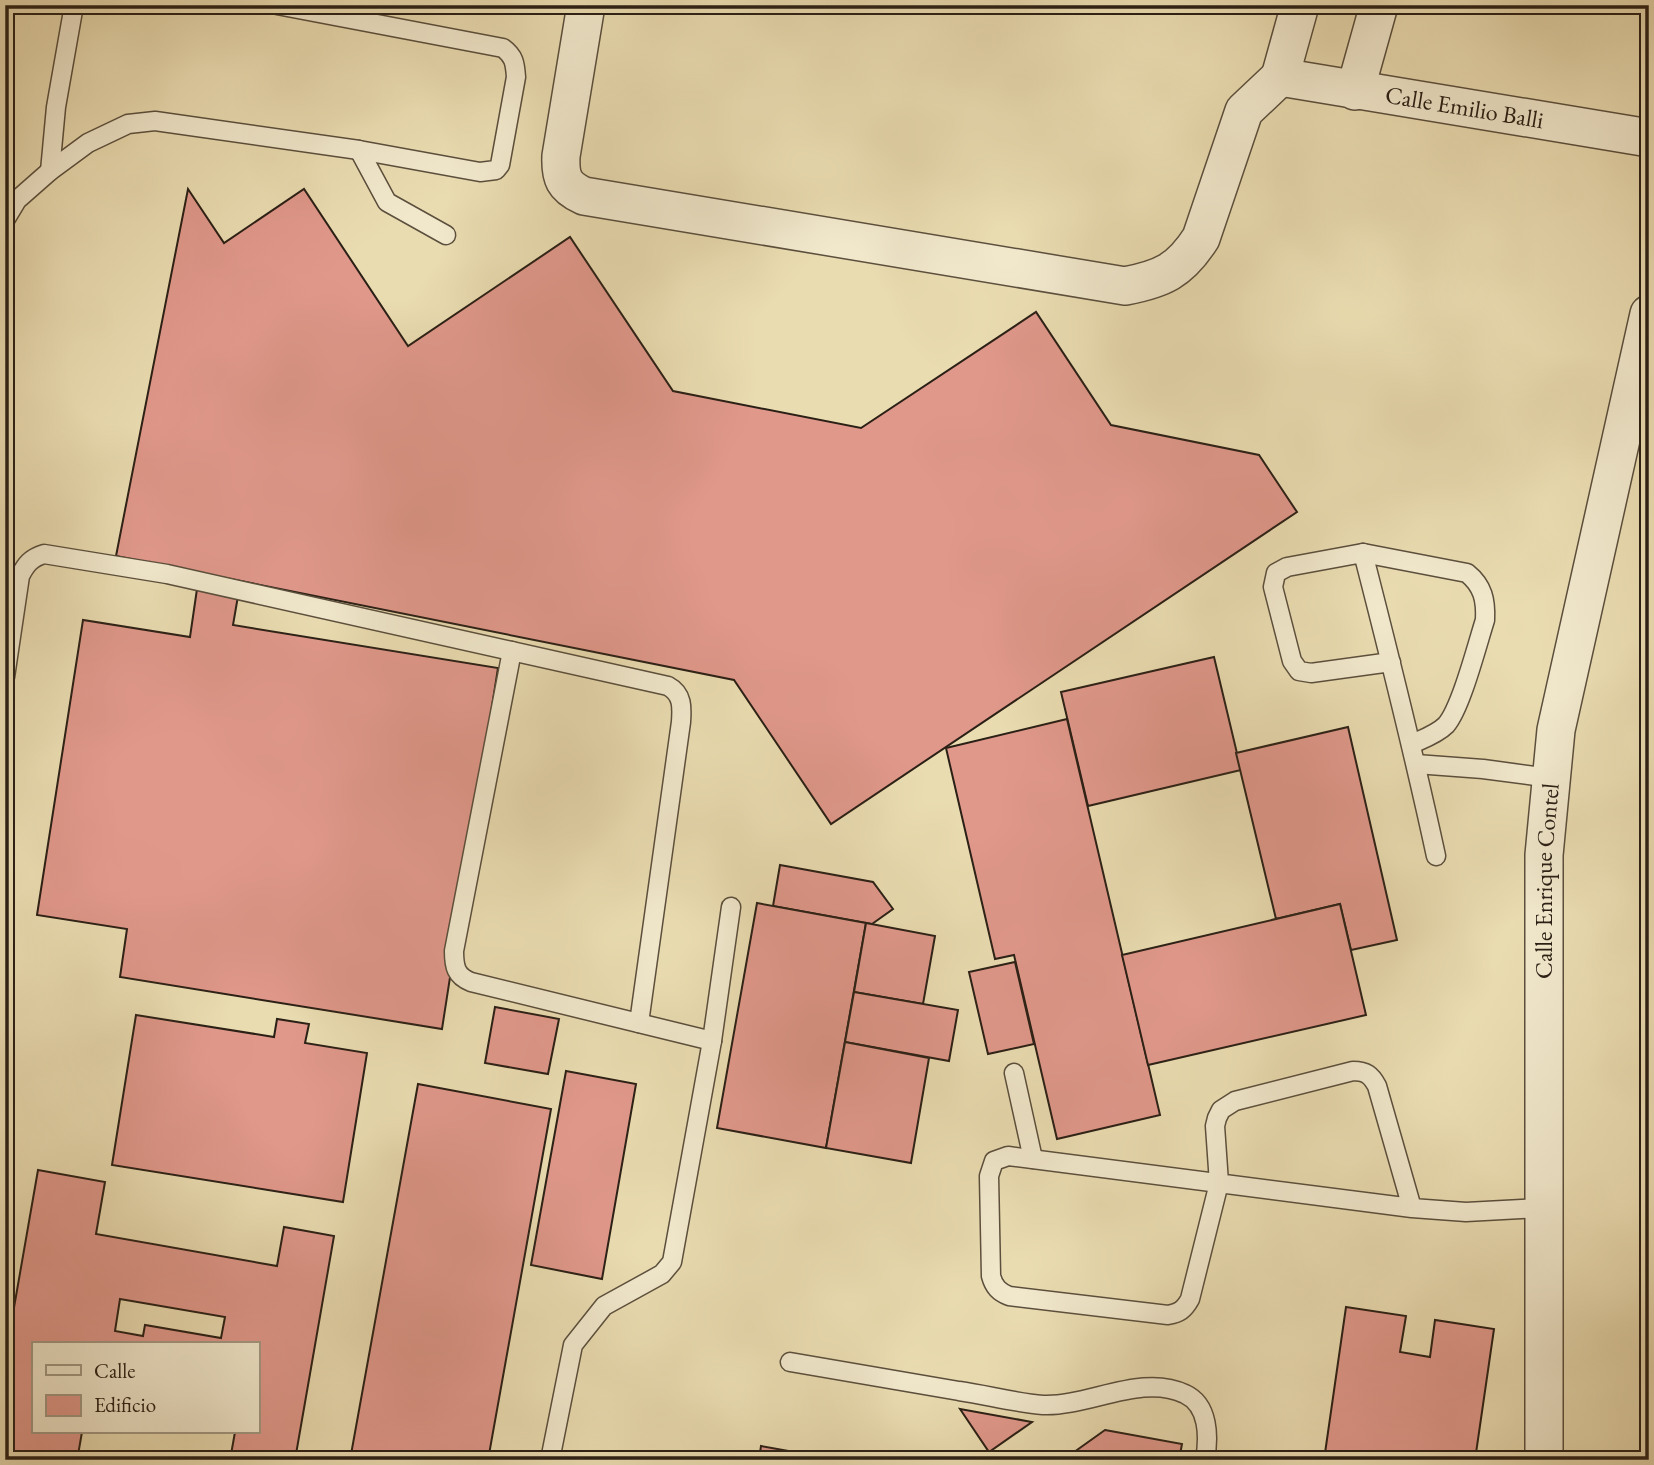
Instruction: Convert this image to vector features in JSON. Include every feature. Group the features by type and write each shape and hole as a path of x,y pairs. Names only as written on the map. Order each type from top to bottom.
{"street":[{"path":"586,5 560,170 564,184 584,196 1125,286 1149,281 1174,271 1190,256 1201,239 1244,111 1280,77 1300,5"},
{"path":"1355,91 1379,5"},
{"name":"Calle Emilio Balli","path":"1280,77 1649,138"},
{"name":"Calle Enrique Contel","path":"1544,1460 1544,855 1550,778 1556,730 1649,314"}],"lane":[{"path":"50,172 56,107 74,5"},
{"path":"5,220 17,200 88,142 128,124 155,121 359,150 480,172 496,170 503,157 516,76 511,54 494,46 277,5"},
{"path":"359,150 387,202 446,234"},
{"path":"1391,662 1304,673 1295,666 1286,636 1273,587 1276,573 1287,567 1363,553 1467,573 1476,581 1483,591 1485,620 1455,712 1445,726 1412,744"},
{"path":"1363,553 1412,744 1436,856"},
{"path":"5,677 20,576 25,565 34,557 44,554 167,574 668,686 679,696 681,722 639,1023"},
{"path":"512,651 454,951 456,971 462,979 471,982 712,1041"},
{"path":"1416,764 1550,778"},
{"path":"550,1460 573,1345 604,1306 662,1273 672,1262 712,1041 731,907"},
{"path":"1412,1209 1377,1086 1372,1076 1363,1071 1353,1071 1235,1101 1227,1105 1217,1118 1215,1126 1219,1183 1190,1300 1178,1313 1168,1315 1009,1296 994,1286 991,1276 990,1168 994,1161 1008,1156 1219,1183 1412,1209 1466,1212 1542,1208"},
{"path":"1014,1073 1033,1159"},
{"path":"790,1362 1042,1405 1085,1401 1128,1388 1169,1389 1184,1393 1198,1402 1206,1424 1205,1460"}],"building":[{"path":"188,189 224,243 304,189 408,346 570,237 673,391 861,428 1036,312 1111,425 1259,455 1297,512 831,824 734,680 116,556"},
{"path":"197,589 238,596 233,625 498,668 442,1029 120,977 127,929 37,915 83,620 190,637"},
{"path":"1214,657 1241,770 1088,806 1061,692"},
{"path":"1067,719 1160,1115 1057,1139 1014,955 995,959 946,748"},
{"path":"1348,727 1397,940 1351,950 1340,904 1276,919 1236,753"},
{"path":"780,865 873,882 893,909 872,924 773,906"},
{"path":"757,903 866,923 826,1148 717,1128"},
{"path":"1340,904 1366,1015 1148,1065 1122,955"},
{"path":"866,923 935,936 923,1004 854,992"},
{"path":"1015,962 1034,1044 988,1054 969,972"},
{"path":"854,992 958,1010 949,1061 845,1042"},
{"path":"495,1007 559,1019 548,1074 485,1063"},
{"path":"136,1015 274,1037 277,1019 309,1024 305,1043 367,1053 343,1202 112,1165"},
{"path":"845,1042 929,1058 911,1163 826,1148"},
{"path":"566,1071 636,1084 602,1279 531,1265"},
{"path":"418,1084 551,1109 488,1460 350,1460"},
{"path":"38,1170 105,1182 96,1234 277,1266 284,1227 334,1236 295,1460 230,1460 235,1434 259,1434 259,1342 32,1342 32,1434 82,1434 78,1455 104,1460 5,1460 5,1359","holes":["120,1299 225,1317 221,1338 145,1325 143,1336 115,1331"]},
{"path":"1346,1307 1406,1316 1400,1352 1430,1357 1435,1320 1494,1329 1475,1460 1324,1460"},
{"path":"960,1409 1032,1422 989,1452"},
{"path":"1105,1430 1182,1444 1179,1460 1063,1460"},
{"path":"761,1446 839,1460 759,1460"}]}
